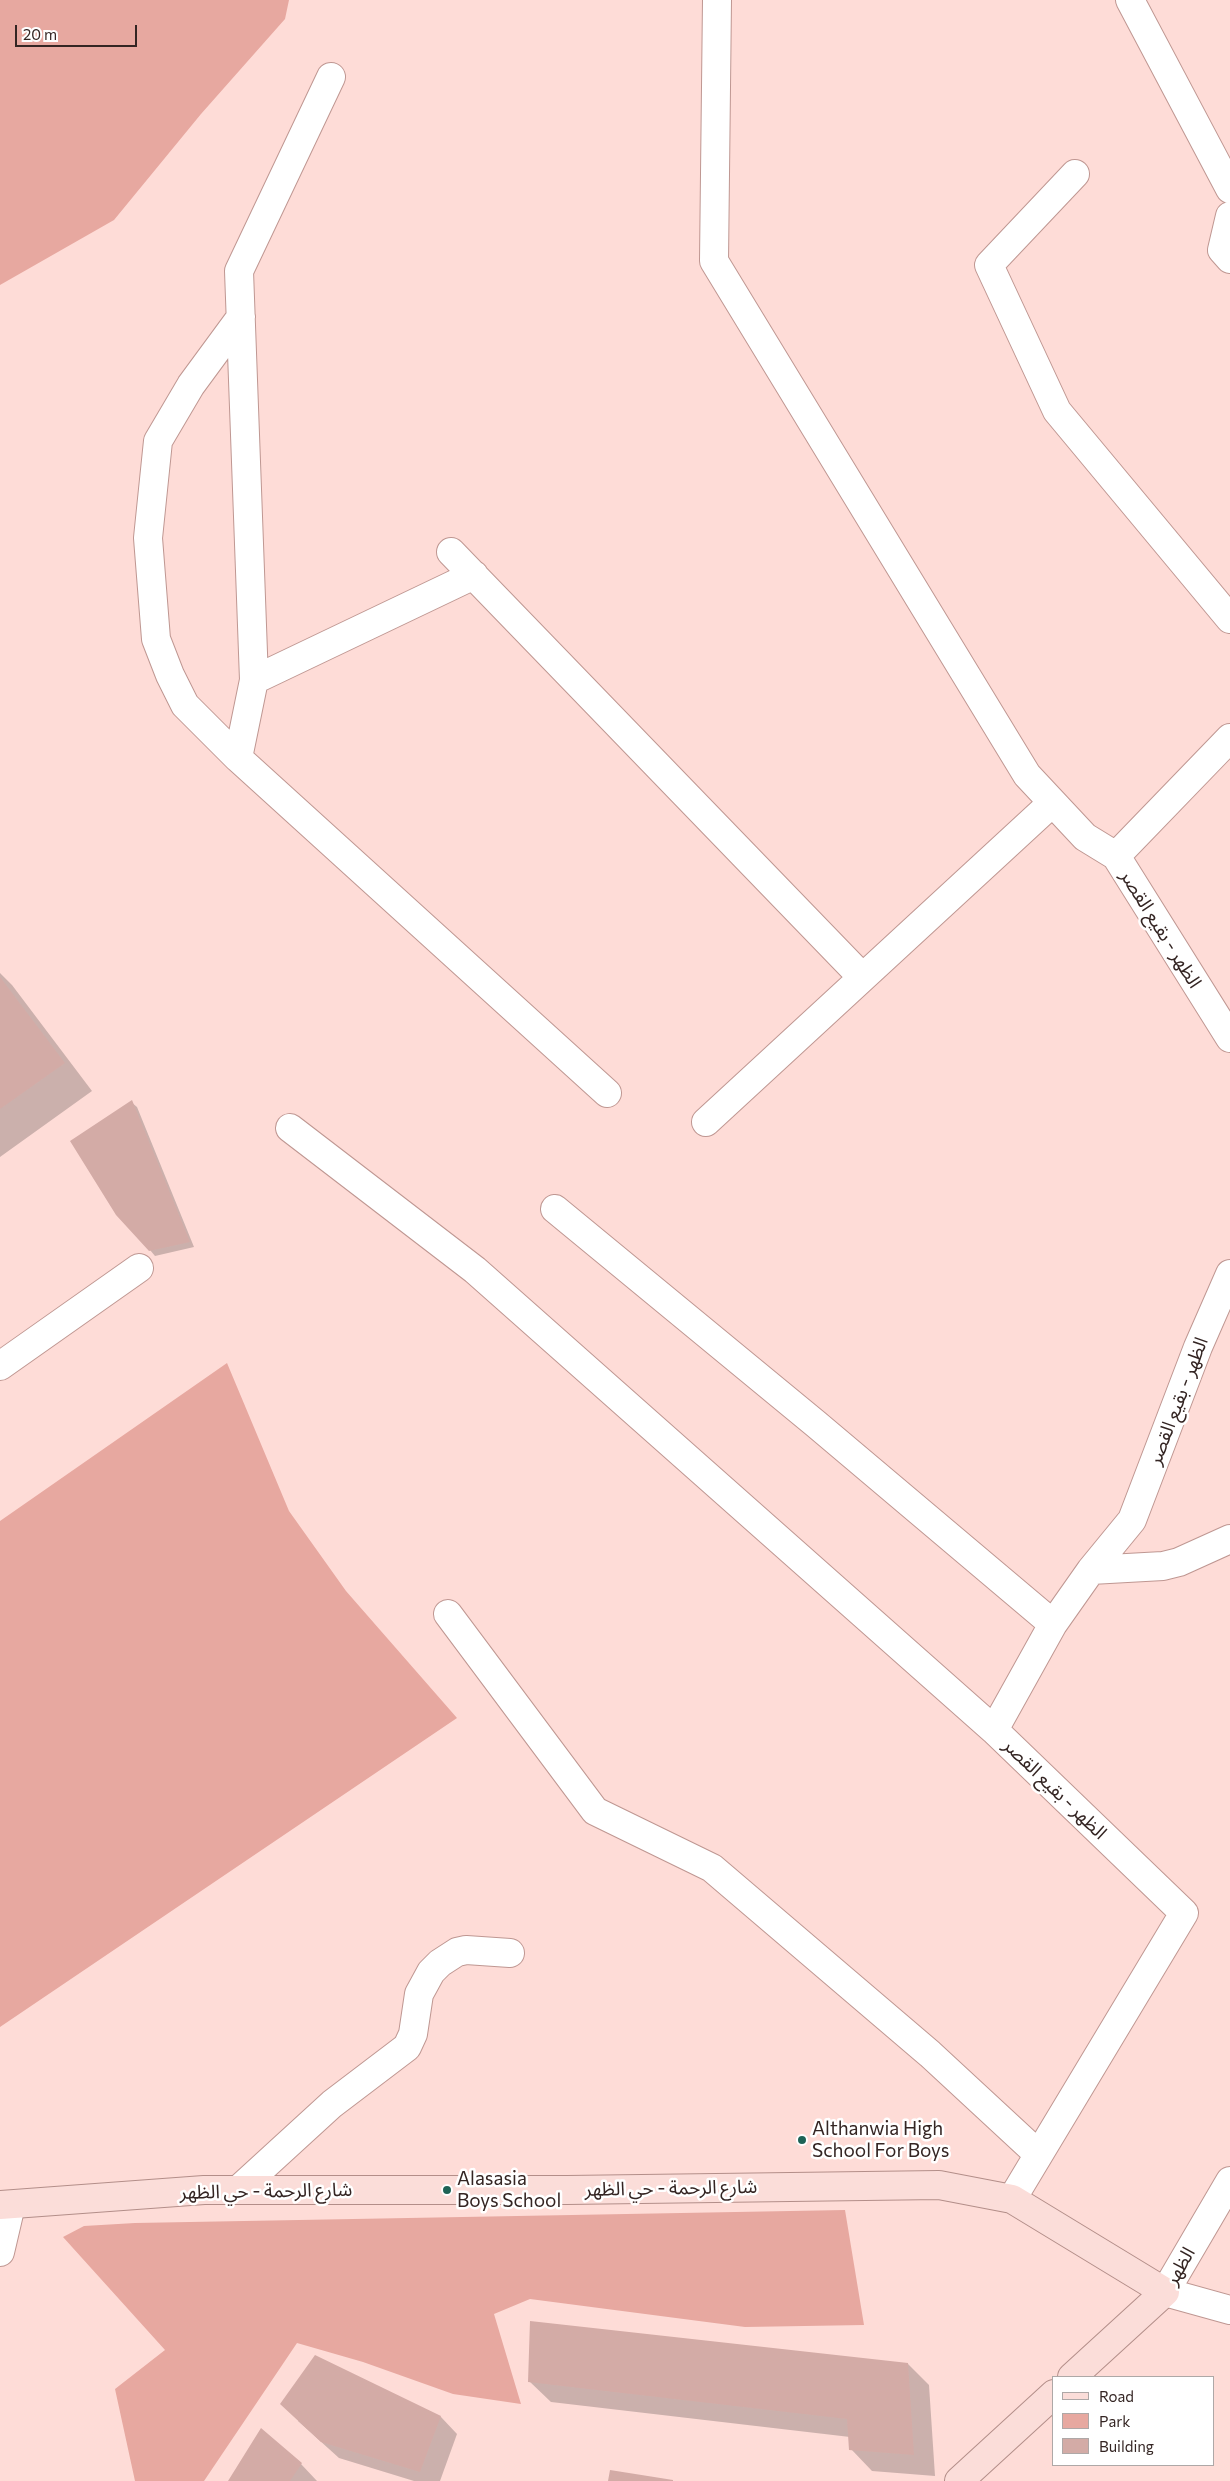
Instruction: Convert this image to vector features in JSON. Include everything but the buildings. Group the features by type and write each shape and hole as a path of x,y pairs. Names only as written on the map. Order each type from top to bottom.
{"main road":[{"name":"شارع الرحمة - حي الظهر","path":"6,2205 195,2191 238,2190 567,2190 939,2185 1012,2199 1165,2292"},
{"path":"1073,2376 1165,2292"},
{"path":"959,2481 1052,2396"}],"street":[{"path":"717,0 714,261 1026,775 1085,837 1116,856"},
{"path":"1130,0 1230,189"},
{"path":"238,758 254,680 239,271 331,77"},
{"path":"1075,174 989,265 1057,411 1230,619"},
{"path":"1230,216 1222,250 1230,259"},
{"path":"241,317 191,385 158,440 148,538 156,639 170,676 185,705 238,758 607,1092"},
{"path":"451,552 862,978"},
{"path":"254,680 474,575"},
{"name":"الظهر - بقيع القصر","path":"1230,738 1116,856 1230,1038"},
{"path":"706,1122 1052,803"},
{"path":"290,1128 475,1270 994,1730"},
{"path":"555,1209 816,1424 1053,1624"},
{"path":"0,1366 139,1268"},
{"name":"الظهر - بقيع القصر","path":"1012,2199 1184,1912 994,1730 1053,1624 1091,1570 1132,1520 1198,1347 1230,1274"},
{"path":"1091,1570 1163,1566 1179,1562 1230,1539"},
{"path":"448,1614 595,1811 712,1868 930,2054 1038,2154"},
{"path":"238,2190 332,2104 407,2047 413,2034 419,1994 431,1972 440,1963 457,1952 466,1950 510,1953"},
{"name":"الظهر","path":"1230,2181 1165,2292 1230,2310"},
{"path":"0,2252 6,2205"}],"green space":[{"path":"0,0 289,0 285,19 201,114 114,220 0,285"},
{"path":"227,1363 289,1511 346,1591 457,1718 0,2027 0,1521"},
{"path":"845,2210 864,2325 745,2327 530,2299 494,2314 521,2404 453,2394 363,2362 297,2343 204,2481 135,2481 115,2389 165,2350 63,2237 84,2226 135,2223"}],"place":[{"name":"Althanwia High School For Boys","path":"802,2140"},
{"name":"Alasasia Boys School","path":"447,2190"}]}
